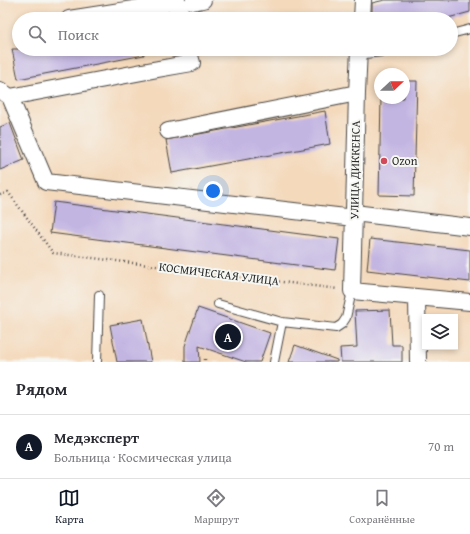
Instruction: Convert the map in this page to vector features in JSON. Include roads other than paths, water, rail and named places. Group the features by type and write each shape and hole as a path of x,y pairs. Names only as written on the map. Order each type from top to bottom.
{"street":[{"path":"362,12 363,0"},
{"path":"114,12 178,2 180,12"},
{"path":"190,56 192,63 5,93 46,182 470,227"},
{"name":"УЛИЦА ДИККЕНСА","path":"352,291 359,56"},
{"path":"168,131 357,93"},
{"path":"352,291 470,302"},
{"path":"417,297 418,362"}],"lane":[{"path":"458,32 470,29"},
{"path":"218,304 282,322 336,328 342,324 346,318 352,291"},
{"path":"96,362 99,295"},
{"path":"274,362 282,322"}],"place":[{"name":"Ozon","path":"384,161"},
{"name":"Медэксперт","path":"228,337"}]}
